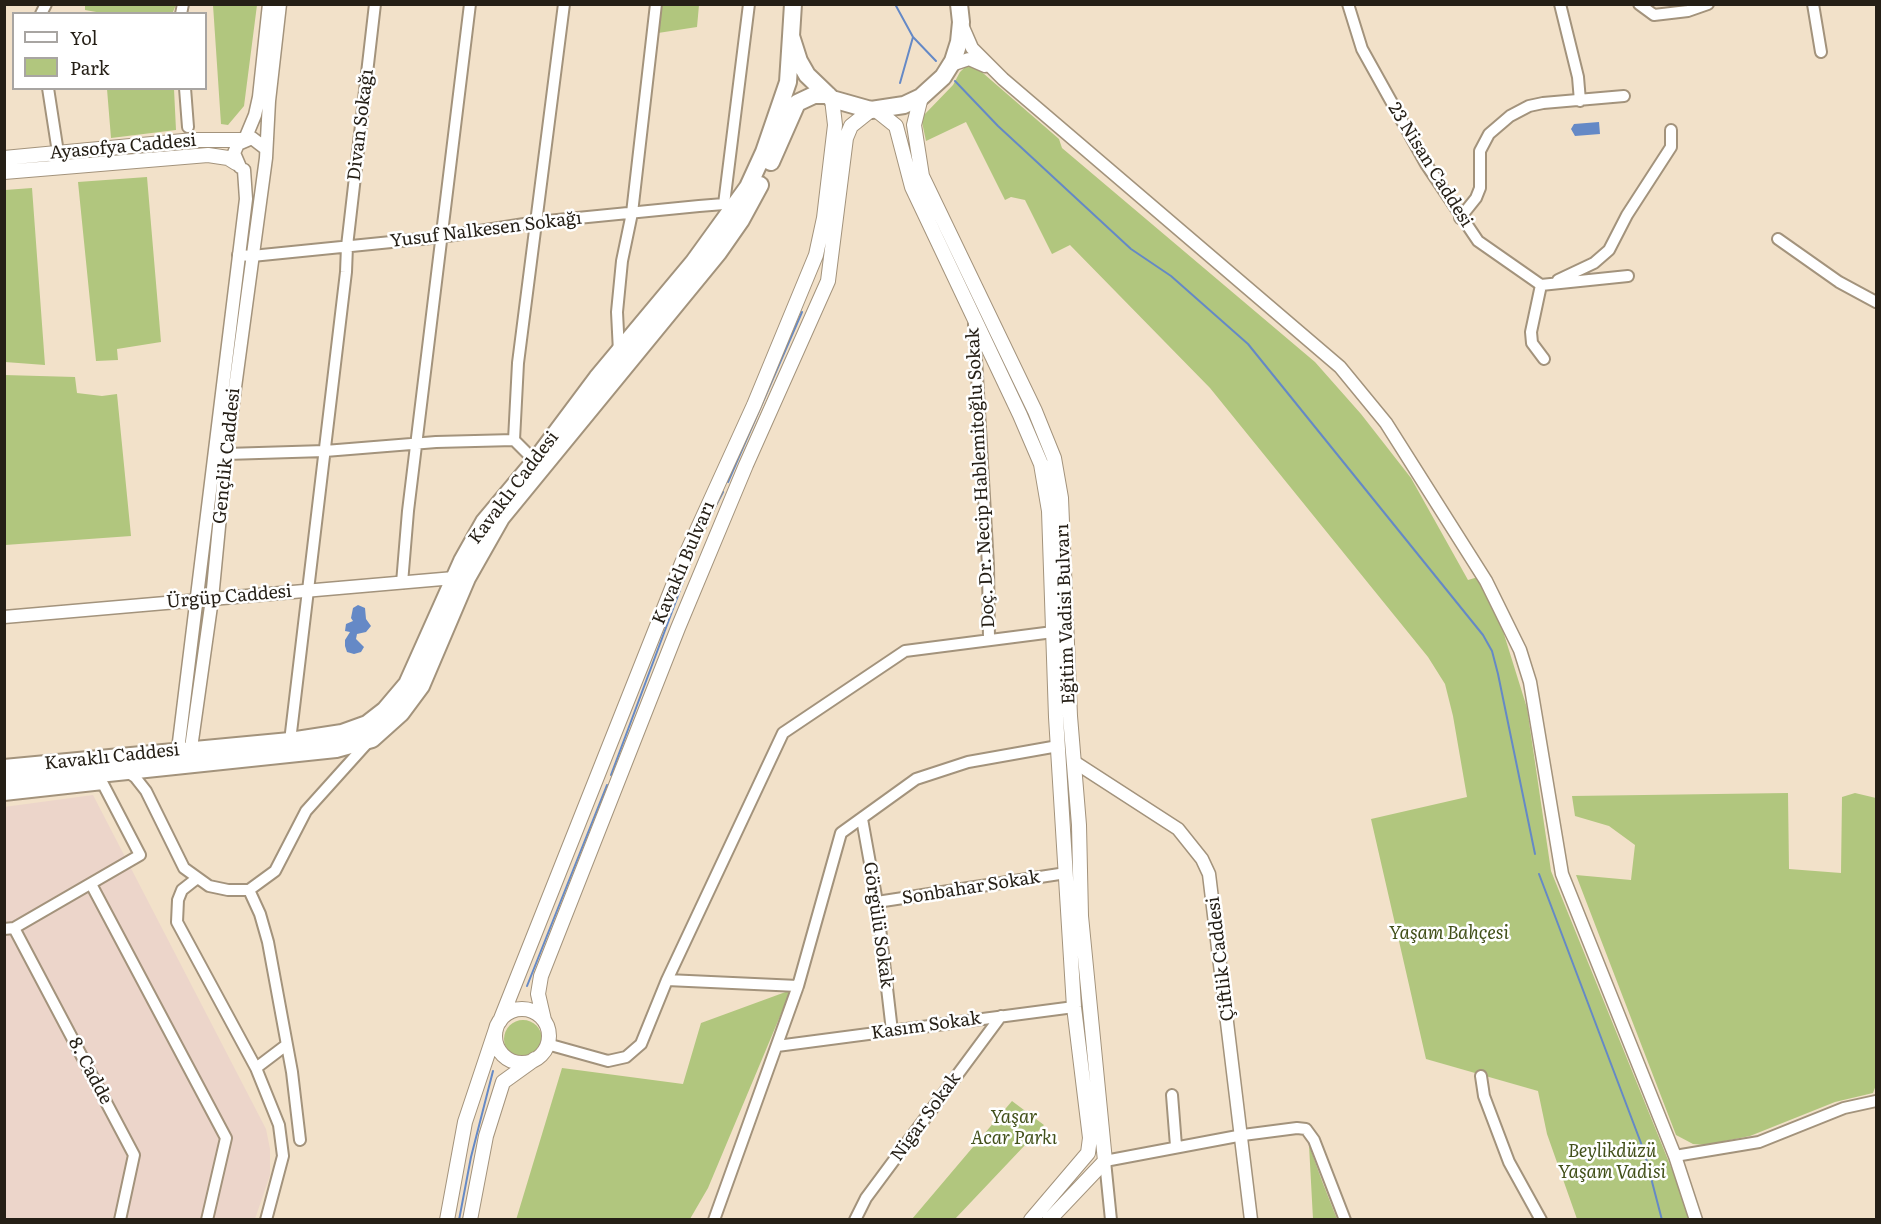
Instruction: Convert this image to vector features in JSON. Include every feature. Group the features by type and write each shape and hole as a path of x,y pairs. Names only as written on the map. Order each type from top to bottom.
{"main road":[{"name":"Kavaklı Caddesi","path":"4,768 185,749 290,741 342,732 367,724 385,710 407,684 471,542 484,522 693,263 729,206 748,187 764,152 788,82 794,4"},
{"path":"791,36 799,61 807,75 830,97 874,110 904,105 921,97 938,82 951,64 959,42 961,24 959,4"},
{"name":"Kavaklı Caddesi","path":"4,784 336,749 372,739 401,713 421,686 467,578 501,518 718,253 741,220 766,175 797,103 814,95 830,97"},
{"name":"Kavaklı Bulvarı","path":"447,1220 465,1122 498,1025 682,563 754,405 816,255 824,218 835,125 830,97"},
{"name":"Eğitim Vadisi Bulvarı","path":"921,97 914,125 922,176 1035,411 1054,458 1061,498 1073,745 1076,763 1081,916 1105,1136 1105,1161"},
{"name":"Kavaklı Bulvarı","path":"547,1044 548,1028 538,994 541,976 746,465 822,299 832,265 846,138 851,126 874,110"},
{"name":"Eğitim Vadisi Bulvarı","path":"874,110 896,126 912,187 1041,464 1049,511 1058,746 1074,1007 1090,1138 1088,1153"},
{"name":"Ayasofya Caddesi","path":"4,171 59,159 194,140 243,140"},
{"name":"Ayasofya Caddesi","path":"4,158 59,159 208,154 228,158 240,167"},
{"path":"1058,746 1073,745"},
{"path":"535,1059 517,1062 509,1059 497,1046 498,1025 513,1010 521,1009 538,1014 544,1020"},
{"path":"470,1220 486,1136 503,1082 535,1059 547,1044"},
{"path":"1031,1220 1088,1153"},
{"path":"1049,1220 1105,1161"}],"street":[{"path":"268,4 259,97 255,115 243,140 235,148 240,167 255,170 264,163 280,4"},
{"name":"Divan Sokağı","path":"290,741 346,272 347,246 375,4"},
{"path":"402,583 416,444 470,4"},
{"path":"514,440 518,363 564,4"},
{"path":"619,352 617,342 622,261 632,213 656,4"},
{"path":"729,206 748,4"},
{"name":"23 Nisan Caddesi","path":"1348,4 1362,49 1426,164 1460,218 1478,241 1545,285"},
{"path":"1560,4 1578,76 1580,101"},
{"path":"1639,4 1654,15 1688,11 1708,4"},
{"path":"1813,4 1821,52"},
{"path":"961,24 972,48 1003,79 1322,348 1366,396 1413,464 1486,581 1520,650 1538,719 1562,874 1675,1156 1696,1220"},
{"path":"951,64 959,60 973,60 1003,79"},
{"path":"48,90 59,159"},
{"path":"185,90 188,127"},
{"path":"1460,218 1476,198 1480,188 1480,151 1489,134 1510,116 1529,106 1624,96"},
{"path":"1544,358 1532,343 1531,332 1545,285 1594,263 1609,250 1627,215 1671,147 1671,130"},
{"path":"243,140 257,140 265,148"},
{"name":"Gençlik Caddesi","path":"185,749 212,599 226,454 264,163"},
{"name":"Gençlik Caddesi","path":"185,749 198,600 246,199 240,167"},
{"name":"Yusuf Nalkesen Sokağı","path":"238,255 252,256 441,237 537,222 729,206"},
{"path":"1778,239 1839,282 1876,302"},
{"path":"1545,285 1628,276"},
{"name":"Doç. Dr. Necip Hablemitoğlu Sokak","path":"973,318 988,566 989,639"},
{"path":"226,454 325,451 514,440 535,461"},
{"name":"Ürgüp Caddesi","path":"4,617 454,578"},
{"path":"547,1044 608,1060 626,1057 641,1044 667,980 783,733 905,651 1053,632"},
{"path":"125,770 135,777 146,791 184,868 196,879 209,886 228,890 249,890 275,871 306,811 372,739"},
{"path":"714,1220 798,986 841,832 916,779 968,762 1058,746"},
{"name":"Çiftlik Caddesi","path":"1076,763 1178,829 1206,867 1212,884 1243,1135 1251,1220"},
{"path":"4,795 103,784 140,855 9,929"},
{"name":"Görgülü Sokak","path":"862,819 877,903 892,1031"},
{"name":"Sonbahar Sokak","path":"877,903 1066,873"},
{"path":"196,879 182,890 178,900 177,922 256,1068 279,1125 283,1155 266,1220"},
{"path":"92,884 226,1138 207,1220"},
{"path":"249,890 260,914 268,942 297,1103 300,1140"},
{"name":"8. Cadde","path":"9,929 134,1155 120,1220"},
{"path":"667,980 798,986"},
{"name":"Kasım Sokak","path":"777,1046 1074,1007"},
{"name":"Nigar Sokak","path":"855,1220 866,1198 1000,1016"},
{"path":"256,1068 285,1046"},
{"path":"1481,1076 1484,1096 1509,1162 1541,1220"},
{"path":"1172,1095 1176,1146"},
{"path":"1675,1156 1759,1142 1844,1108 1876,1101"},
{"path":"1088,1153 1105,1161 1243,1135 1297,1128 1306,1129 1314,1140 1345,1220"},
{"path":"1105,1161 1111,1220"}],"shaded area":[{"path":"93,795 266,1129 270,1149 270,1175 255,1219 5,1219 4,807"}],"green space":[{"path":"85,4 176,5 173,12 85,10"},
{"path":"213,5 257,5 244,106 228,125 221,124"},
{"path":"660,5 699,5 697,27 658,33"},
{"name":"Beylikdüzü Yaşam Vadisi","path":"967,65 976,67 1059,139 1062,148 1315,362 1361,414 1411,478 1468,580 1478,577 1503,631 1527,708 1551,871 1692,1219 1577,1219 1547,1134 1538,1091 1426,1059 1371,819 1467,797 1445,684 1428,657 1210,388 1070,245 1052,254 1025,200 1011,197 1005,200 966,122 926,141 922,122 924,115 953,85"},
{"path":"107,90 174,90 176,130 111,138"},
{"path":"147,177 161,342 117,349 118,360 96,361 78,182"},
{"path":"32,188 45,365 5,362 5,190"},
{"path":"4,375 75,377 77,393 102,396 117,394 131,536 5,545"},
{"path":"1788,793 1789,869 1841,873 1842,797 1855,793 1876,798 1876,1085 1873,1093 1835,1102 1750,1136 1705,1145 1693,1144 1676,1135 1576,875 1631,880 1635,845 1609,826 1575,816 1572,796"},
{"path":"791,990 708,1188 690,1219 516,1220 562,1068 683,1084 701,1023"},
{"path":"523,1020 536,1026 542,1039 536,1052 523,1058 510,1052 504,1039 510,1026"},
{"name":"Yaşar Acar Parkı","path":"1012,1101 1044,1125 955,1219 912,1219"},
{"path":"1309,1145 1322,1181 1337,1219 1313,1219"}],"water":[{"path":"1599,122 1600,134 1575,136 1571,129 1574,124"},
{"path":"358,605 365,608 366,619 371,626 366,632 357,634 356,639 364,647 361,652 354,654 347,652 345,640 350,632 345,631 346,624 353,621 351,618 353,608"}],"waterway":[{"path":"895,4 913,37 936,61"},
{"path":"900,83 913,37"},
{"path":"955,81 998,126 1131,249 1171,276 1248,344 1483,635 1492,651 1498,674 1535,854"},
{"path":"728,482 802,312"},
{"path":"711,515 723,492"},
{"path":"611,775 695,550"},
{"path":"527,986 607,785"},
{"path":"1539,874 1644,1151 1662,1220"},
{"path":"459,1220 471,1157 493,1071"}],"park label":[{"name":"Yaşam Bahçesi","path":"1449,934"}]}
